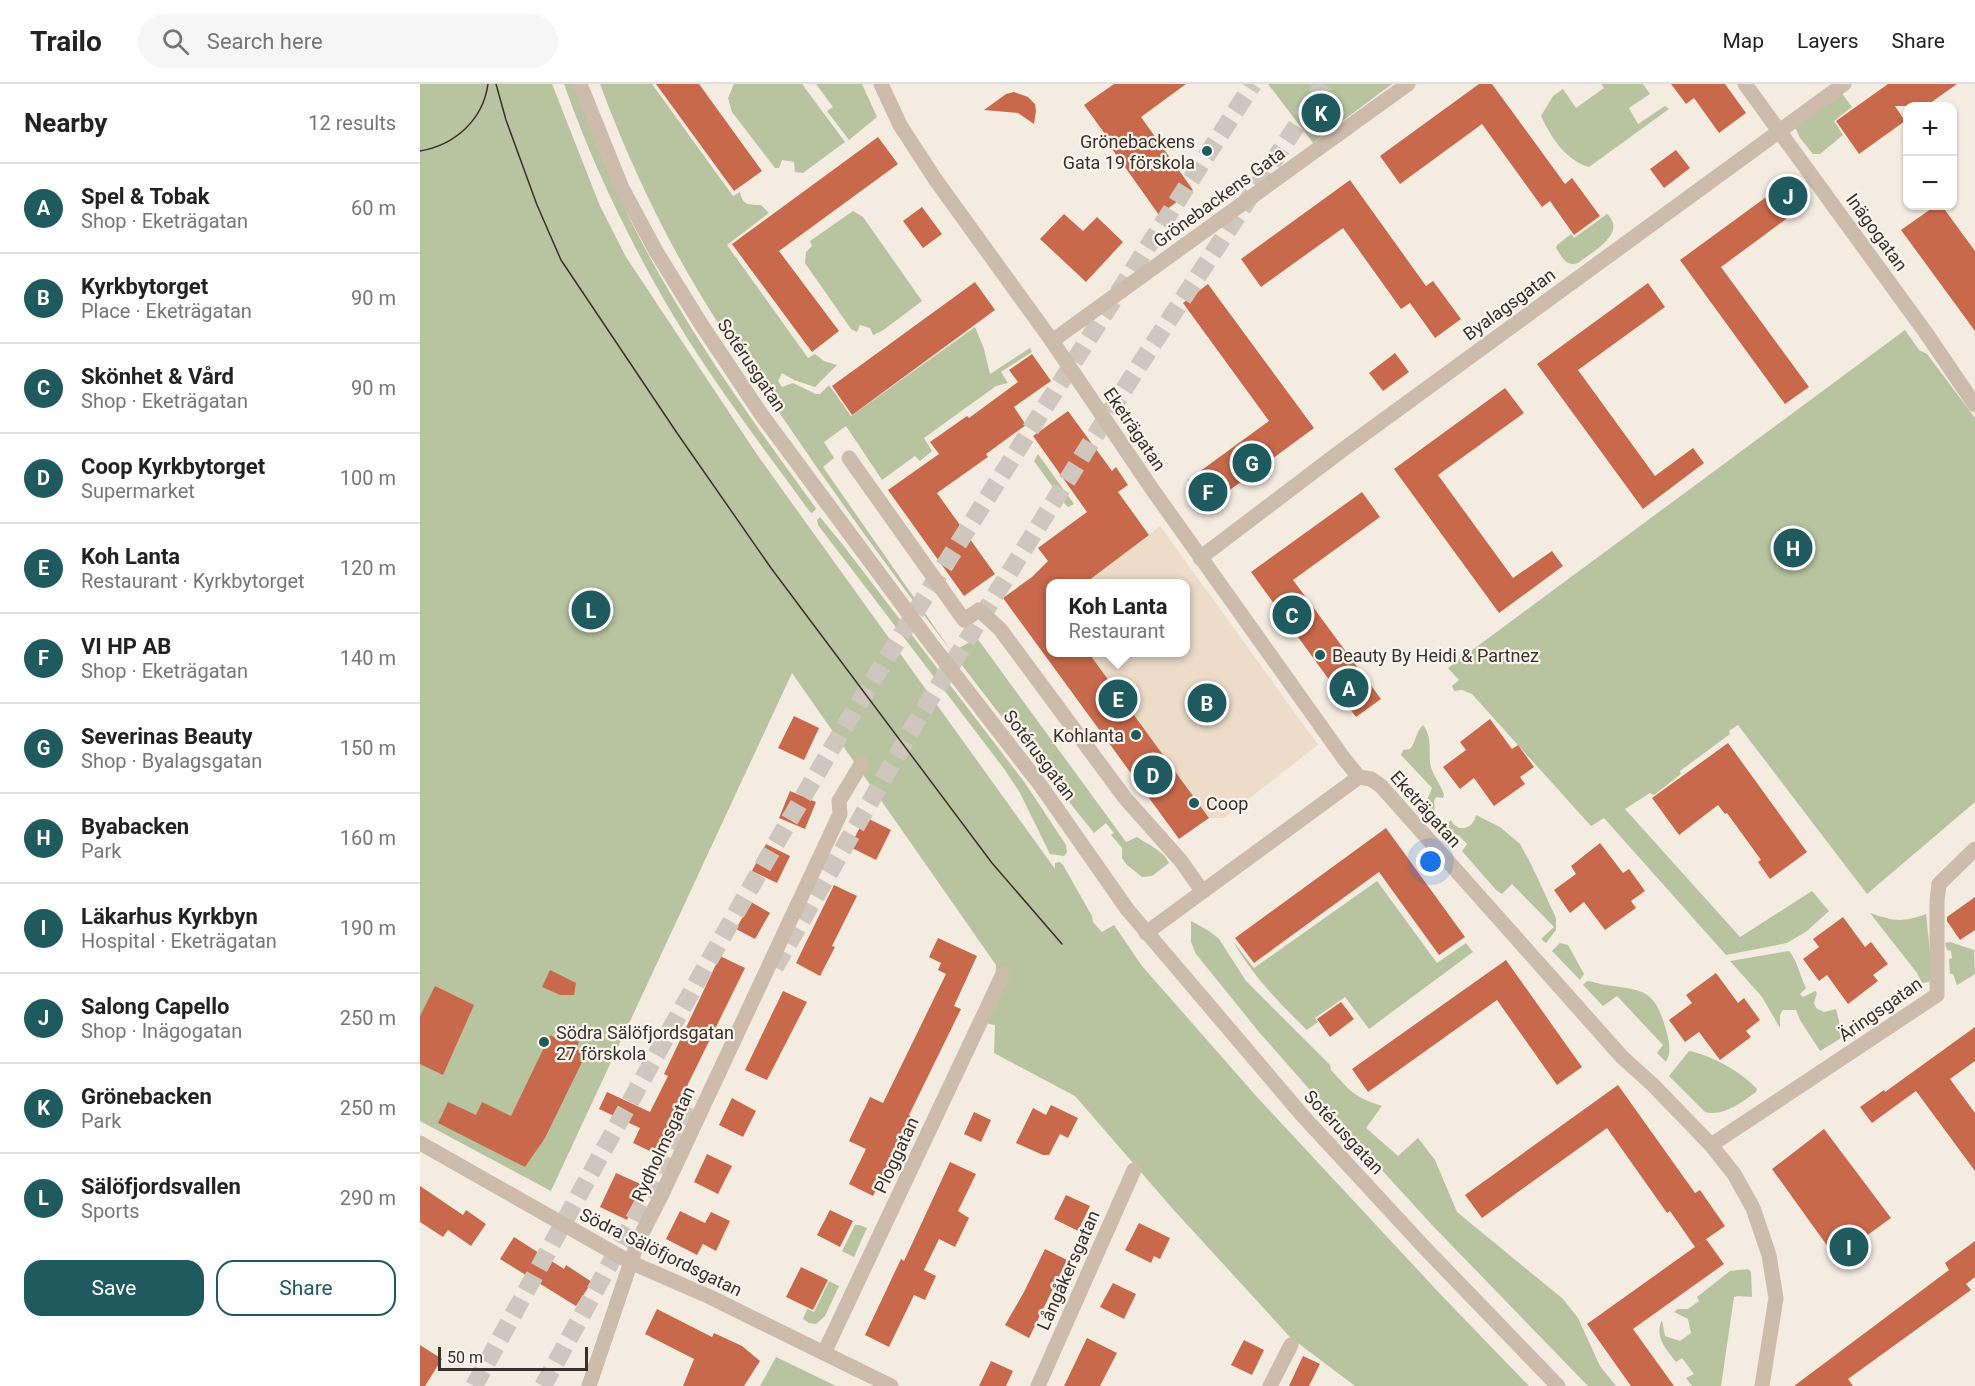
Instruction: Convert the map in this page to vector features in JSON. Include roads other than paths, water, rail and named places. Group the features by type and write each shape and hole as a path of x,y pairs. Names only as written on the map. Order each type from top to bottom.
{"street":[{"name":"Sotérusgatan","path":"580,84 622,188 657,253 701,324 761,414 942,659 1041,786 1127,909 1302,1115 1423,1246 1558,1386"},
{"name":"Eketrägatan","path":"881,84 900,125 934,179 1052,341 1200,558 1359,777 1371,778 1381,786 1622,1057 1653,1085 1711,1145 1734,1174 1753,1208 1769,1255 1776,1298 1762,1386"},
{"name":"Grönebackens Gata","path":"1052,341 1408,84"},
{"name":"Inägogatan","path":"1745,84 1926,333 1975,405"},
{"name":"Byalagsgatan","path":"1200,558 1341,451 1844,84"},
{"path":"849,458 964,620 979,610 1000,629 1125,798 1181,861 1202,891"},
{"name":"Rydholmsgatan","path":"589,1386 638,1241 840,814 838,801 862,763"},
{"path":"1146,933 1359,777"},
{"name":"Äringsgatan","path":"1711,1145 1937,995 1939,884 1975,849"},
{"name":"Ploggatan","path":"824,1353 1004,974"},
{"name":"Södra Sälöfjordsgatan","path":"420,1143 630,1262 710,1298 891,1386"},
{"name":"Långåkersgatan","path":"1038,1386 1134,1170"},
{"path":"1270,1386 1291,1345"}],"tunnel":[{"path":"474,1386 709,960 856,708 1003,473 1253,84"},
{"path":"775,967 922,712 1140,364 1324,84"},
{"path":"543,1386 699,1101"}],"tram line":[{"path":"420,151 445,143 465,129 480,109 488,84"},
{"path":"496,84 506,120 537,205 561,260 771,568 992,863 1062,944"}],"place":[{"name":"Grönebacken","path":"1321,113"},
{"name":"Grönebackens Gata 19 förskola","path":"1207,151"},
{"name":"Salong Capello","path":"1788,196"},
{"name":"Severinas Beauty","path":"1252,463"},
{"name":"VI HP AB","path":"1208,492"},
{"name":"Byabacken","path":"1793,548"},
{"name":"Sälöfjordsvallen","path":"591,610"},
{"name":"Skönhet & Vård","path":"1292,615"},
{"name":"Beauty By Heidi & Partnez","path":"1320,655"},
{"name":"Spel & Tobak","path":"1349,688"},
{"name":"Koh Lanta","path":"1118,699"},
{"name":"Kyrkbytorget","path":"1207,703"},
{"name":"Kohlanta","path":"1136,735"},
{"name":"Coop Kyrkbytorget","path":"1153,775"},
{"name":"Coop","path":"1194,803"},
{"name":"Södra Sälöfjordsgatan 27 förskola","path":"544,1042"},
{"name":"Läkarhus Kyrkbyn","path":"1849,1247"}]}
